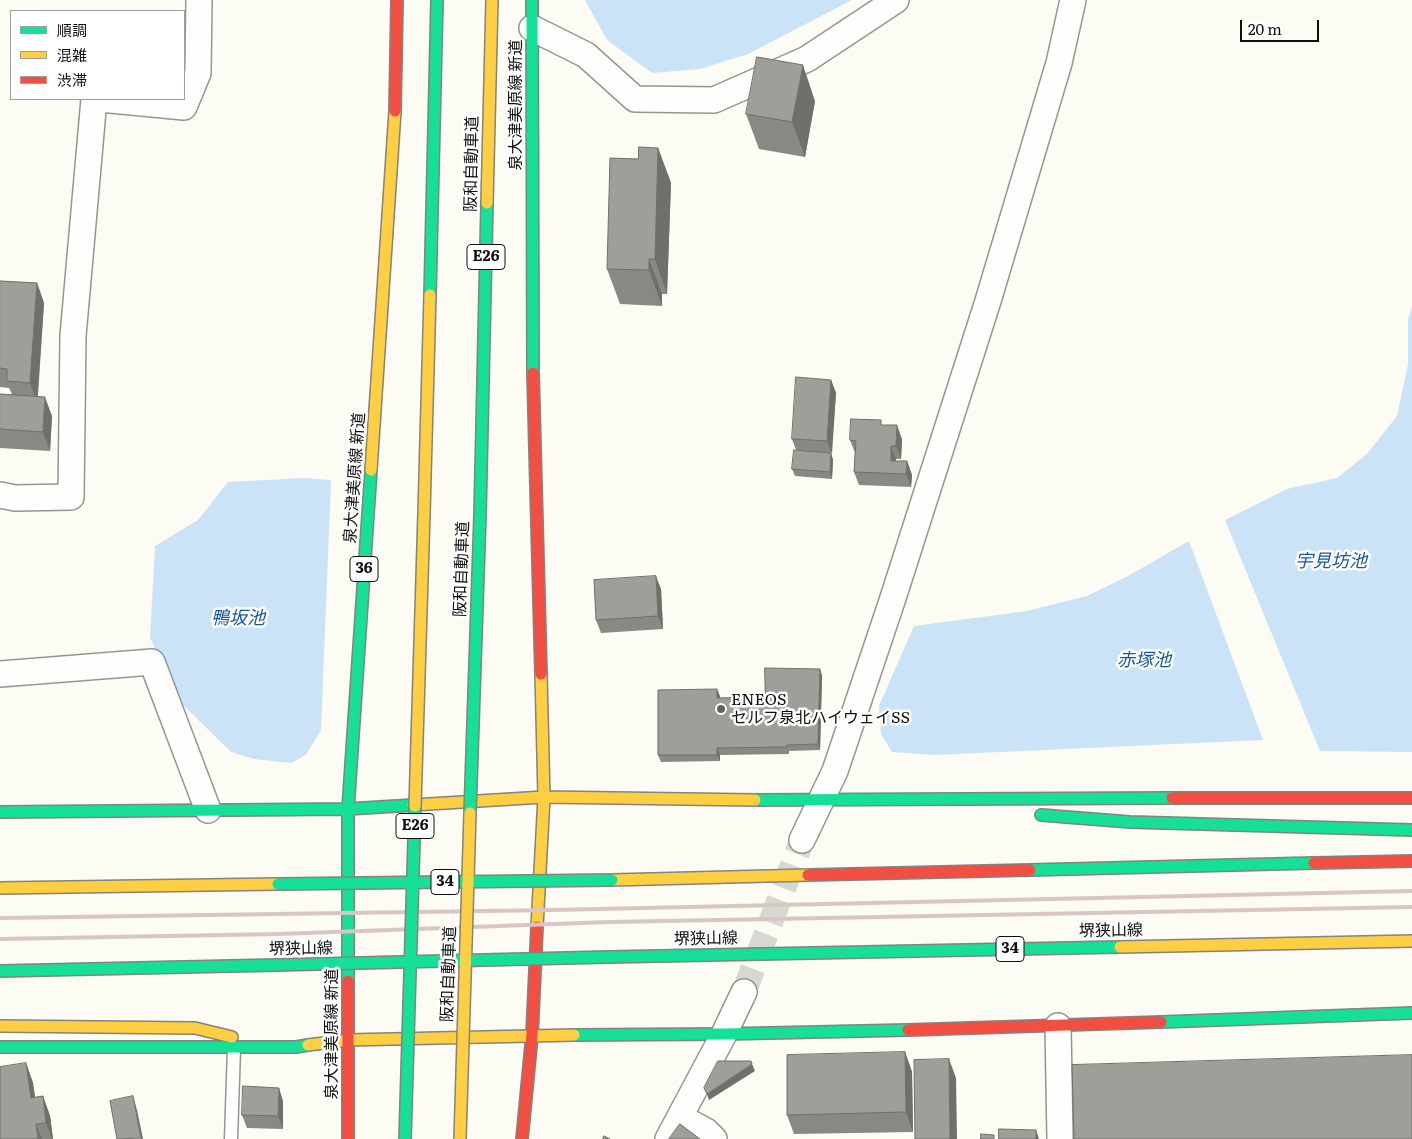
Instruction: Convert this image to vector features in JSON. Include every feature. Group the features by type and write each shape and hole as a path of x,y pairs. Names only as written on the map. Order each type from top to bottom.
{"main road":[{"name":"泉大津美原線 新道","path":"348,1139 348,809 395,127 397,0"},
{"name":"E26","path":"405,1139 437,0"},
{"name":"阪和自動車道","path":"460,1139 479,525 492,0"},
{"name":"泉大津美原線 新道","path":"522,1139 532,1035 544,797 533,388 532,0"},
{"path":"0,812 348,809 544,797 820,800 1412,798"},
{"path":"820,800 976,810"},
{"path":"32,823 75,811"},
{"path":"1034,814 1130,822 1412,830"},
{"name":"34","path":"0,888 612,880 1412,861"},
{"name":"堺狭山線","path":"0,971 1412,941"},
{"path":"0,1047 296,1047 348,1040 1058,1026 1412,1013"},
{"path":"0,1026 195,1028 280,1047"}],"street":[{"path":"109,100 184,108 198,73 200,0"},
{"path":"532,28 586,55 635,98 714,100 807,59 896,0"},
{"path":"802,840 834,771 890,607 988,301 1059,63 1073,0"},
{"path":"0,495 15,498 71,497 72,336 94,100"},
{"path":"0,674 152,662 208,810"},
{"path":"668,1139 724,1034 744,992"},
{"path":"1058,1026 1060,1139"},
{"path":"680,1116 706,1131 714,1139"}],"lane":[{"path":"231,1139 234,1048"}],"water":[{"path":"585,0 852,0 748,54 700,69 652,73 607,40"},
{"name":"宇見坊池","path":"1412,306 1412,752 1320,751 1225,520 1287,489 1337,478 1367,454 1397,416 1408,364 1408,320"},
{"name":"鴨坂池","path":"304,478 331,480 321,730 306,755 291,763 254,759 231,752 182,704 150,638 155,546 198,520 228,482"},
{"name":"赤塚池","path":"1189,541 1263,740 934,755 892,752 881,734 879,706 914,626 1027,611 1087,596 1128,576"}],"building":[{"path":"757,57 803,65 792,122 746,114"},
{"path":"639,147 658,148 655,259 649,259 649,270 607,269 610,158 638,159"},
{"path":"0,281 37,283 30,383 7,381 7,369 0,368"},
{"path":"796,377 831,380 827,441 792,439"},
{"path":"0,394 45,397 43,432 0,429"},
{"path":"851,419 881,420 881,425 897,425 896,446 891,446 891,461 907,461 906,474 854,472 856,441 850,440"},
{"path":"794,450 831,453 830,472 792,469"},
{"path":"656,576 658,616 596,620 594,580"},
{"path":"765,668 820,669 818,744 787,745 786,747 717,748 717,755 658,755 658,690 717,689 717,698 765,697"},
{"path":"905,1052 906,1112 787,1115 787,1055"},
{"path":"1412,1055 1412,1139 1074,1139 1072,1065"},
{"path":"949,1059 950,1139 915,1139 914,1060"},
{"path":"718,1061 751,1061 752,1064 707,1094 704,1088"},
{"path":"26,1063 31,1098 43,1096 46,1123 36,1124 38,1139 0,1139 0,1067"},
{"path":"243,1086 279,1088 278,1116 242,1115"},
{"path":"133,1096 141,1138 117,1139 110,1101"},
{"path":"680,1124 700,1139 669,1139"},
{"path":"999,1129 1036,1130 1036,1139 999,1139"},
{"path":"981,1134 994,1135 994,1139 981,1139"}],"tunnel":[{"path":"744,992 802,840"}],"railway":[{"path":"0,918 553,910 1412,891"},
{"path":"0,939 279,934 610,922 1412,907"}],"traffic: fast":[{"path":"430,295 437,0"},
{"path":"532,0 533,373"},
{"path":"480,515 487,203"},
{"path":"348,981 348,809 371,470"},
{"path":"470,813 480,515"},
{"path":"755,800 1172,798"},
{"path":"0,812 348,809 413,805"},
{"path":"405,1139 415,806"},
{"path":"1041,815 1130,822 1412,830"},
{"path":"1030,870 1314,863"},
{"path":"278,884 612,880"},
{"path":"608,957 1120,947"},
{"path":"277,965 608,957"},
{"path":"0,971 277,965"},
{"path":"1161,1022 1412,1013"},
{"path":"574,1035 908,1030"},
{"path":"0,1047 296,1047 308,1045"}],"traffic: slow":[{"path":"487,203 492,0"},
{"path":"371,470 395,111"},
{"path":"424,513 430,295"},
{"path":"415,806 424,513"},
{"path":"537,927 544,797 541,674"},
{"path":"413,805 544,797 755,800"},
{"path":"460,1139 470,813"},
{"path":"612,880 808,875"},
{"path":"0,888 278,884"},
{"path":"1120,947 1412,941"},
{"path":"0,1026 195,1028 232,1037"},
{"path":"308,1045 348,1040 574,1035"}],"traffic: jam":[{"path":"395,111 397,0"},
{"path":"533,373 541,674"},
{"path":"1172,798 1412,798"},
{"path":"1314,863 1412,861"},
{"path":"808,875 1030,870"},
{"path":"522,1139 532,1035 537,927"},
{"path":"348,981 348,1139"},
{"path":"908,1030 1161,1022"}],"place":[{"name":"ENEOS セルフ泉北ハイウェイSS","path":"721,709"}]}
